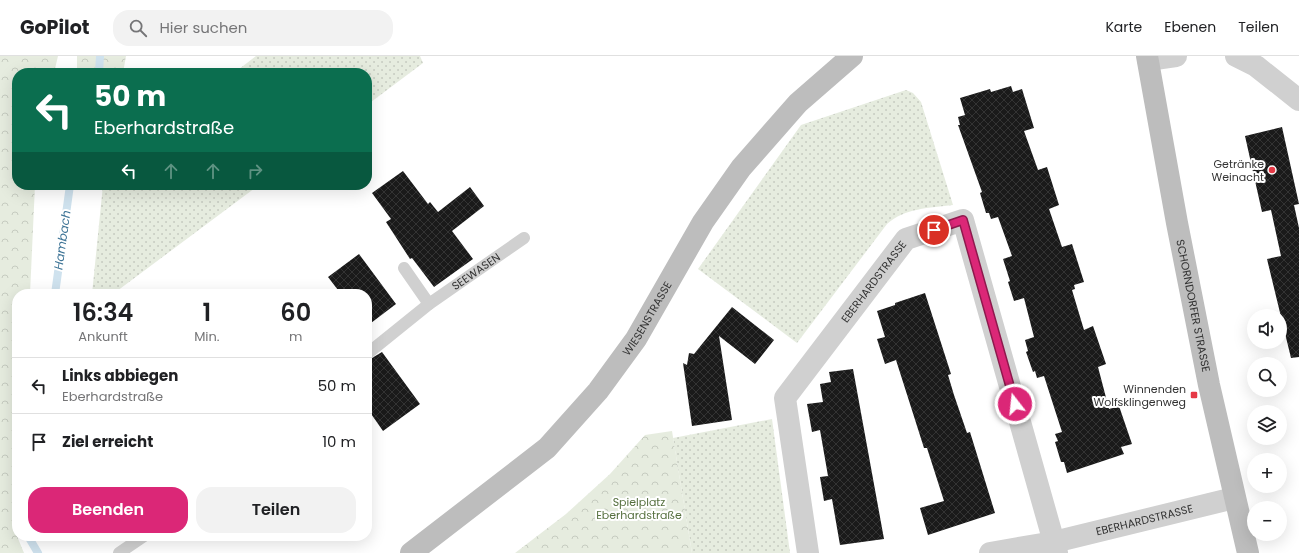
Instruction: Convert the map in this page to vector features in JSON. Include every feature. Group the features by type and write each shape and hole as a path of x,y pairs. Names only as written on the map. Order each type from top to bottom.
{"street":[{"name":"WIESENSTRASSE","path":"411,553 547,448 598,391 636,339 703,222 741,168 798,103 852,56"},
{"path":"1147,58 1176,56"},
{"path":"1236,56 1256,66 1299,100"},
{"name":"SCHORNDORFER STRASSE","path":"1147,58 1178,231 1234,498 1248,553"},
{"name":"EBERHARDSTRASSE","path":"808,553 785,398 906,239 963,220 1056,548"},
{"name":"EBERHARDSTRASSE","path":"990,553 1056,548 1234,498"}],"lane":[{"name":"SEEWASEN","path":"372,350 428,304 524,238"},
{"path":"404,268 428,304"},
{"path":"119,553 137,541"}],"green space":[{"path":"0,56 58,56 55,68 12,68 12,190 35,190 30,289 12,289 12,541 19,541 24,553 0,553"},
{"path":"77,56 126,56 124,68 77,68"},
{"path":"256,56 420,56 423,63 372,101 372,68 240,68"},
{"path":"906,90 913,93 921,102 953,205 926,208 909,212 887,224 797,343 698,269 801,125"},
{"path":"102,190 252,190 120,289 93,289"},
{"path":"772,419 790,553 692,553 673,438"},
{"name":"Spielplatz Eberhardstraße","path":"672,431 692,553 515,553 566,514 610,474 645,435"}],"building":[{"path":"1011,86 1013,92 1022,89 1034,128 1024,131 1038,170 1047,167 1059,205 1049,209 1062,247 1072,244 1084,282 1074,285 1075,289 1072,290 1084,330 1093,326 1106,364 1098,367 1109,409 1119,406 1132,444 1121,447 1124,454 1067,473 1064,462 1061,462 1055,442 1058,441 1055,434 1062,432 1044,376 1037,378 1035,371 1033,372 1026,352 1028,351 1025,340 1034,337 1024,298 1014,301 1008,282 1010,281 1003,259 1012,256 998,217 991,219 989,213 986,213 980,193 982,192 958,125 960,125 958,117 965,115 960,98 990,89 991,92"},
{"path":"1282,127 1299,204 1294,205 1299,228 1299,357 1291,358 1287,342 1287,309 1279,309 1267,259 1281,256 1271,210 1262,212 1245,136"},
{"path":"403,171 428,204 430,202 438,212 470,187 484,206 452,231 473,259 434,287 412,258 410,259 386,222 391,219 372,193"},
{"path":"359,254 396,304 372,322 372,289 337,289 328,277"},
{"path":"925,293 951,374 948,375 954,395 967,433 970,432 995,513 928,535 920,508 944,501 927,448 924,448 896,360 885,364 877,339 885,337 877,311"},
{"path":"732,307 774,340 755,364 719,336 732,420 692,426 683,363 687,365 689,353 694,354"},
{"path":"382,352 420,404 383,431 372,415 372,358"},
{"path":"853,369 884,539 840,545 832,499 824,501 820,477 828,476 820,430 812,432 807,404 823,402 820,384 831,382 829,372"}],"waterway":[{"name":"Hambach","path":"99,68 100,56"},
{"name":"Hambach","path":"56,289 69,190"},
{"name":"Hambach","path":"31,541 38,553"}],"place":[{"name":"Getränke Weinacht","path":"1272,170"},
{"name":"Winnenden Wolfsklingenweg","path":"1194,395"}],"route":[{"path":"934,230 963,220 1015,404"}]}
